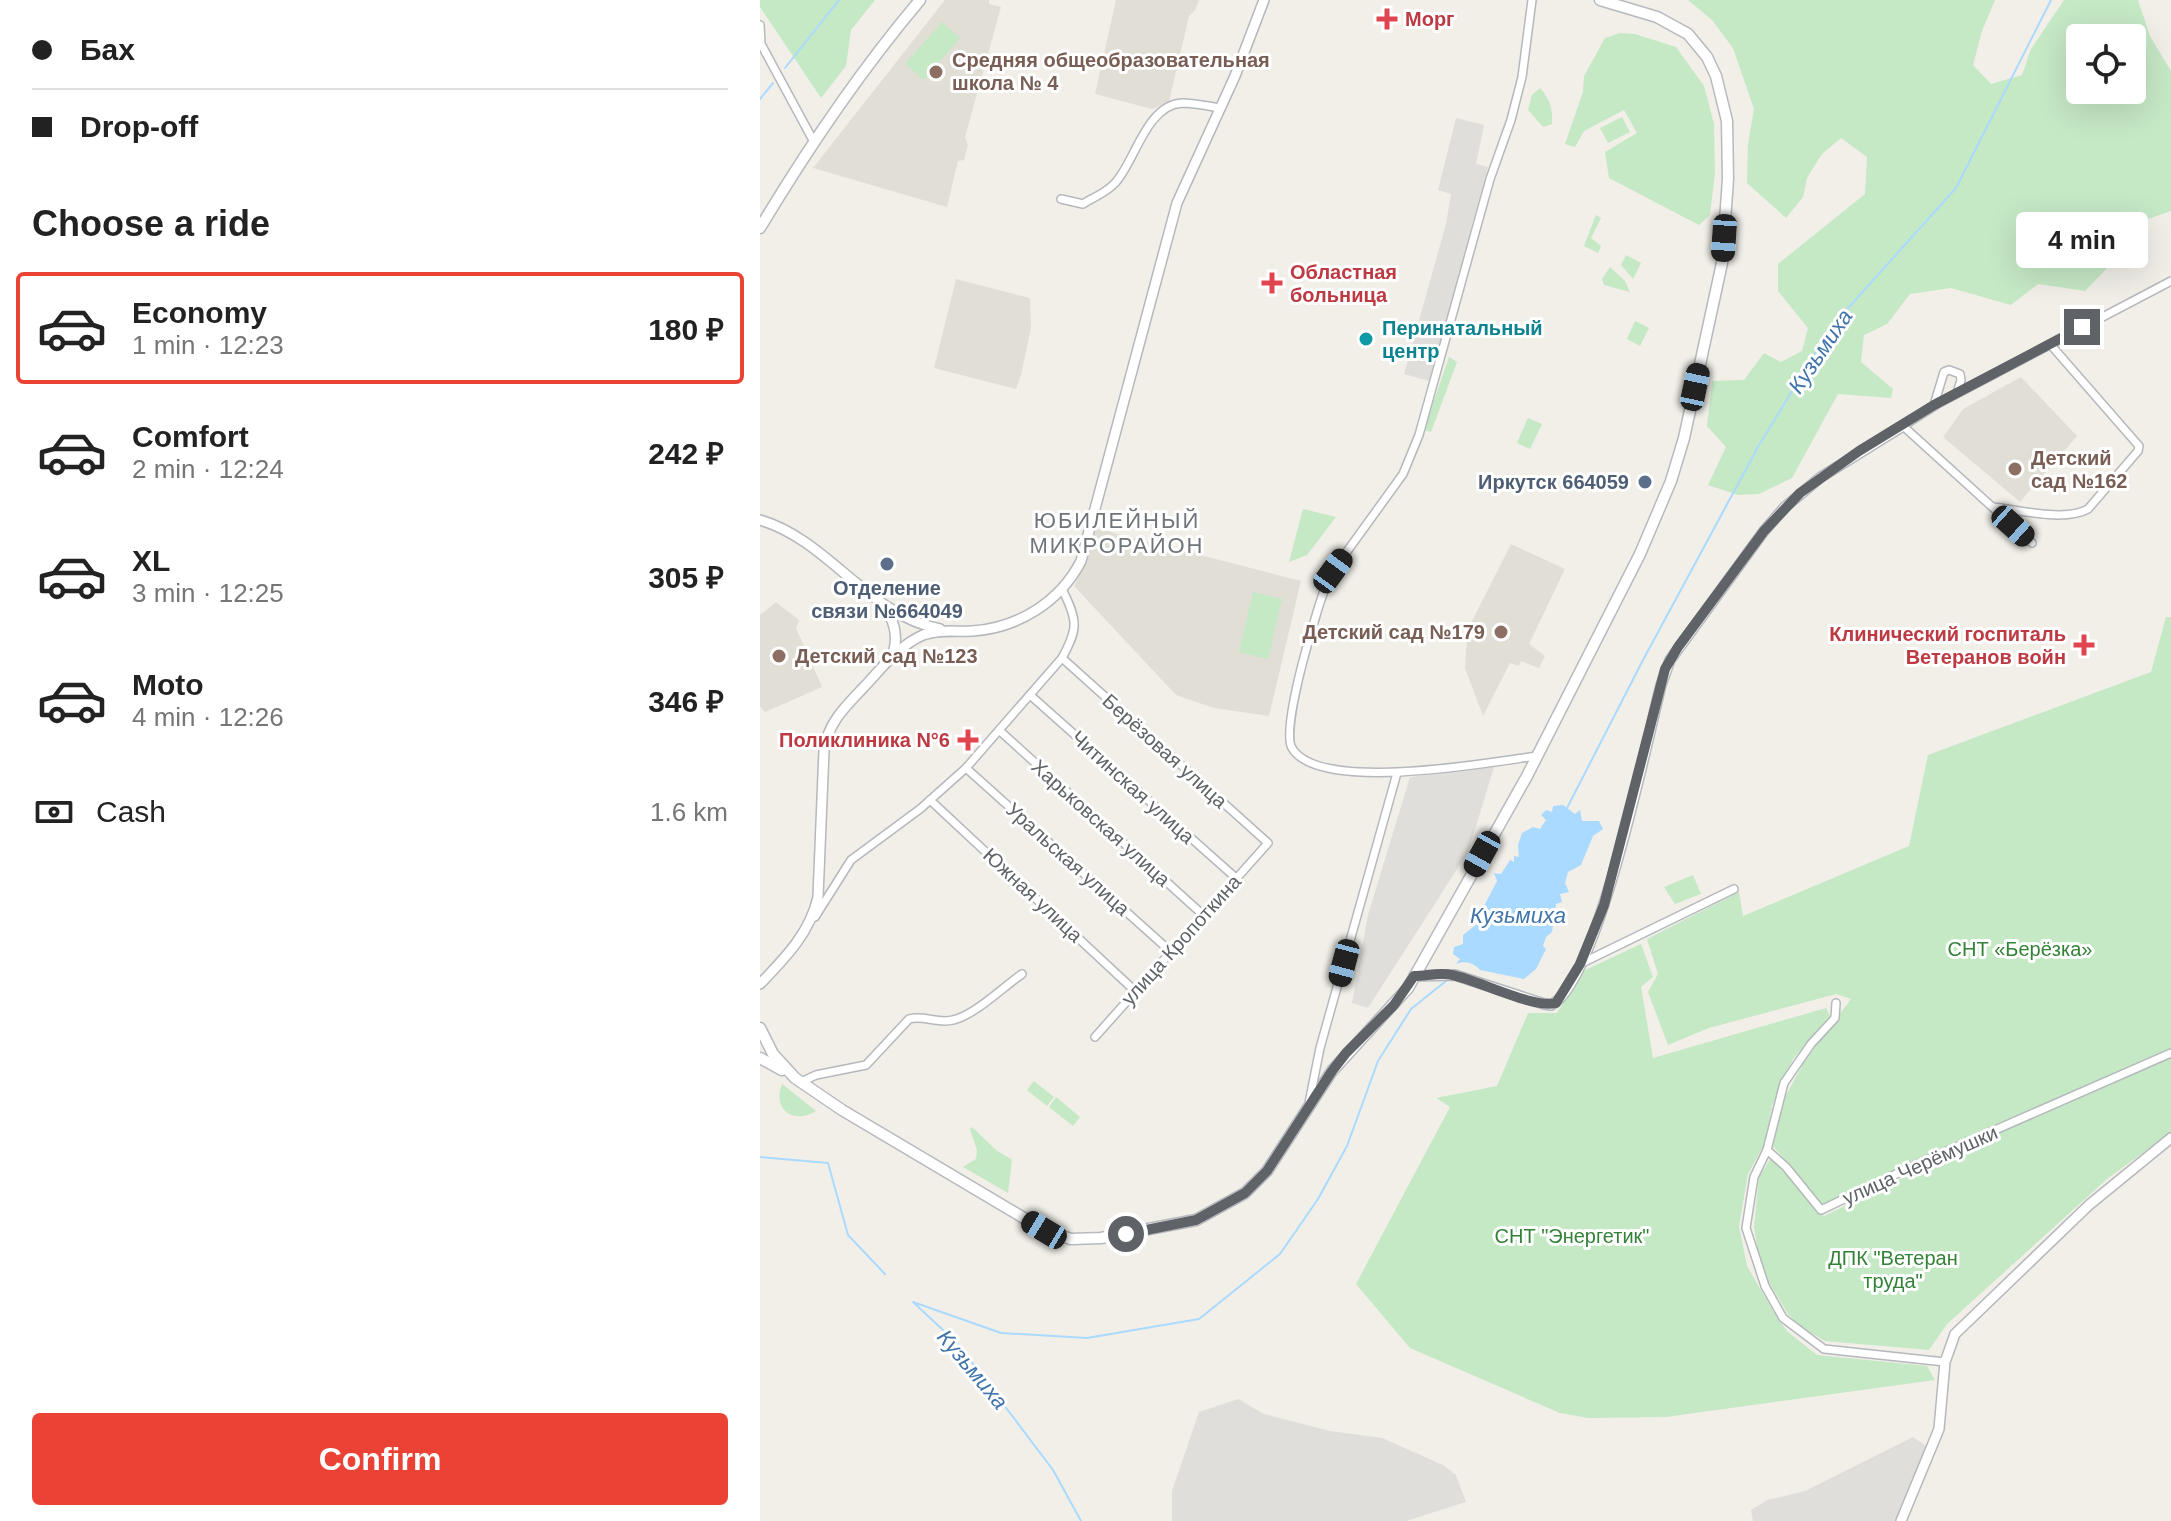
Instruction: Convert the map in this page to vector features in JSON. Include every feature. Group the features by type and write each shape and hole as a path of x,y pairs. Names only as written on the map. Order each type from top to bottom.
{"main road":[{"path":"760,228 862,72 920,0"},
{"path":"760,1058 788,1072 842,1110 1044,1230 1071,1239 1101,1238 1196,1220 1245,1193 1267,1171 1346,1053 1394,1005 1414,976 1537,756 1640,554 1671,481 1684,438 1722,263 1729,146 1723,98 1707,57 1688,34 1657,17 1612,1 1600,0"},
{"path":"760,1029 773,1054 788,1072"},
{"path":"760,1029 760,1041"}],"street":[{"path":"813,919 818,897 826,738 838,714 892,656 919,637 947,631 971,631 1007,623 1030,613 1063,591 1081,561 1172,216 1253,33 1264,0"},
{"path":"1532,0 1522,77 1511,120 1490,179 1419,435 1403,474 1330,575 1317,609 1294,706 1290,744 1306,759 1342,771 1397,773 1537,756"},
{"path":"760,25 761,44 814,142"},
{"path":"1061,199 1083,204 1107,191 1125,169 1145,130 1166,110 1184,103 1220,108"},
{"path":"1414,976 1455,975 1551,1005 1562,997 1580,964 1604,905 1670,660 1764,531 1785,507 1821,477 1934,405 2171,281"},
{"path":"1991,506 2062,515 2079,514 2088,509 2138,451 2139,446 2050,344"},
{"path":"1934,405 1944,372 1949,370 1960,374 1957,393"},
{"path":"1903,426 2032,543"},
{"path":"760,520 791,534 882,605 913,622 947,631"},
{"path":"760,984 792,949 851,860 920,809 966,768 1062,658 1075,628 1072,609 1063,591"},
{"path":"882,605 894,626 896,646 892,656"},
{"name":"Берёзовая улица","path":"1062,658 1268,843"},
{"name":"Читинская улица","path":"1030,695 1236,878"},
{"name":"Харьковская улица","path":"1000,731 1202,914"},
{"name":"Уральская улица","path":"966,768 1170,951"},
{"path":"1309,1104 1319,1055 1397,773"},
{"name":"Южная улица","path":"930,800 1135,991"},
{"name":"улица Кропоткина","path":"1095,1037 1268,843"},
{"path":"1580,964 1734,889"},
{"path":"801,1082 816,1075 866,1065 909,1019 955,1020 1022,974"},
{"path":"1836,1003 1835,1018 1811,1044 1784,1083 1767,1150 1754,1177 1746,1228 1751,1250 1765,1286 1783,1318 1824,1349 1945,1362"},
{"name":"улица Черёмушки","path":"1767,1150 1786,1167 1821,1210 1915,1165 2171,1053"},
{"path":"1901,1521 1939,1429 1945,1362 1955,1334 2098,1197 2171,1138"}],"shaded area":[{"name":"Средняя общеобразовательная школа № 4","path":"945,0 989,0 989,4 1001,7 965,137 968,145 964,160 958,161 947,207 813,168"},
{"path":"1116,0 1199,0 1189,16 1169,102 1152,109 1095,94"},
{"path":"1456,118 1484,125 1476,164 1488,167 1429,381 1404,374 1446,224 1451,194 1438,190"},
{"path":"956,279 1030,298 1031,328 1016,389 934,368"},
{"name":"Детский сад №162","path":"2021,377 2077,436 2020,502 1943,437 1963,409"},
{"path":"1095,528 1301,581 1269,716 1214,708 1176,695 1074,586 1086,562"},
{"name":"Детский сад №179","path":"1511,544 1565,569 1529,644 1545,656 1539,668 1521,661 1519,666 1510,663 1483,716 1465,668 1467,639 1470,625"},
{"path":"776,602 799,620 796,628 822,687 765,712 760,707 760,615"},
{"path":"1494,767 1468,852 1368,1008 1352,1003 1368,915 1410,777"},
{"path":"1238,1399 1264,1414 1330,1431 1382,1438 1443,1465 1456,1475 1466,1502 1406,1521 1172,1521 1172,1491 1199,1412"},
{"path":"1913,1437 1926,1446 1897,1521 1753,1521 1751,1510 1767,1500 1805,1491"}],"green space":[{"path":"760,0 875,0 851,30 846,66 821,98 760,7"},
{"path":"1688,0 1995,0 1973,65 1991,84 2022,75 2031,49 2064,0 2138,0 2146,24 2150,36 2171,71 2171,211 2131,225 2106,247 2108,267 2085,291 2038,284 2011,305 1951,288 1910,294 1887,324 1864,335 1861,362 1893,389 1891,398 1838,394 1792,478 1759,494 1738,495 1708,485 1726,447 1707,426 1712,381 1744,380 1764,353 1781,362 1802,351 1808,328 1778,291 1778,264 1865,194 1867,157 1841,138 1822,154 1807,178 1803,197 1786,218 1747,183 1748,144 1754,109 1733,48 1712,20"},
{"path":"942,22 960,38 924,80 905,64"},
{"path":"1620,33 1635,34 1676,47 1704,86 1714,124 1715,173 1710,215 1699,225 1609,178 1605,152 1637,133 1624,110 1584,131 1575,147 1565,144 1583,92 1584,76 1605,38"},
{"path":"1540,88 1552,114 1552,124 1543,127 1528,110 1532,95"},
{"path":"1622,117 1630,132 1608,143 1600,128"},
{"path":"1596,215 1601,218 1591,238 1601,246 1598,253 1584,246"},
{"path":"1626,255 1641,263 1633,279 1621,265"},
{"path":"1610,267 1625,281 1630,292 1604,285 1602,279"},
{"path":"1635,321 1649,328 1640,346 1627,339"},
{"path":"1449,357 1457,362 1431,432 1424,430"},
{"path":"1528,418 1542,424 1530,449 1517,443"},
{"path":"1303,509 1336,517 1307,555 1289,562"},
{"path":"1253,592 1282,599 1268,659 1239,652"},
{"name":"СНТ «Берёзка»","path":"2166,617 2171,617 2171,1049 1964,1140 1824,1206 1773,1146 1785,1097 1804,1062 1851,999 1836,994 1709,1028 1668,1045 1648,992 1658,974 1647,939 1739,892 1743,916 1909,846 1928,755 2151,672"},
{"path":"1693,875 1701,894 1675,904 1664,887"},
{"name":"СНТ \"Энергетик\"","path":"1641,944 1653,977 1641,987 1653,1058 1826,1008 1830,1016 1793,1059 1772,1106 1765,1143 1748,1174 1739,1226 1747,1266 1788,1332 1817,1355 1927,1366 1935,1380 1666,1417 1588,1418 1560,1413 1410,1348 1356,1284 1450,1107 1436,1098 1497,1086 1528,1013 1557,1013 1583,971"},
{"name":"ДПК \"Ветеран труда\"","path":"2171,1057 2171,1132 2107,1179 1947,1324 1929,1350 1825,1341 1798,1325 1788,1314 1761,1269 1754,1227 1759,1177 1771,1158 1824,1216 1973,1144"},
{"path":"1034,1081 1054,1097 1047,1106 1027,1090"},
{"path":"782,1084 816,1111 800,1116 787,1112 780,1101"},
{"path":"1056,1097 1080,1117 1073,1126 1049,1107"},
{"path":"972,1127 996,1150 1012,1160 1008,1193 963,1167 976,1159"}],"water":[{"name":"Кузьмиха","path":"1563,805 1575,814 1580,810 1582,821 1599,821 1603,829 1593,836 1581,865 1568,872 1565,883 1569,892 1560,894 1562,902 1556,904 1552,932 1546,937 1543,946 1546,949 1536,969 1524,979 1480,970 1469,963 1456,964 1460,959 1453,954 1454,947 1463,944 1463,935 1482,920 1482,910 1497,881 1494,873 1501,874 1510,860 1514,862 1514,856 1519,857 1518,845 1522,833 1533,827 1540,829 1546,820 1541,815 1546,810 1552,812 1553,806"}],"waterway":[{"name":"Кузьмиха","path":"785,68 839,0"},
{"name":"Кузьмиха","path":"1567,808 1758,447 1831,327 1956,188 2051,0"},
{"name":"Кузьмиха","path":"760,99 773,83"},
{"name":"Кузьмиха","path":"913,1302 1001,1333 1087,1338 1199,1319 1280,1254 1318,1199 1347,1146 1378,1061 1411,1009 1446,981"},
{"name":"Кузьмиха","path":"760,1157 828,1163 848,1235 885,1274"},
{"name":"Кузьмиха","path":"914,1303 958,1344 1053,1470 1081,1521"}],"place":[{"name":"Морг","path":"1387,19"},
{"name":"Средняя общеобразовательная школа № 4","path":"936,72"},
{"name":"Областная больница","path":"1272,283"},
{"name":"Перинатальный центр","path":"1366,339"},
{"name":"Детский сад №162","path":"2015,469"},
{"name":"Иркутск 664059","path":"1645,482"},
{"name":"Отделение связи №664049","path":"887,564"},
{"name":"Детский сад №179","path":"1501,632"},
{"name":"Клинический госпиталь Ветеранов войн","path":"2084,645"},
{"name":"Детский сад №123","path":"779,656"},
{"name":"Поликлиника N°6","path":"968,740"}],"district":[{"name":"ЮБИЛЕЙНЫЙ МИКРОРАЙОН","path":"1117,532"}],"route":[{"path":"1126,1234 1196,1220 1245,1193 1267,1171 1346,1053 1394,1005 1414,976 1455,975 1528,1000 1551,1005 1556,1003 1574,978 1604,905 1665,669 1764,531 1800,493 1859,451 1934,405 2082,327"}]}
